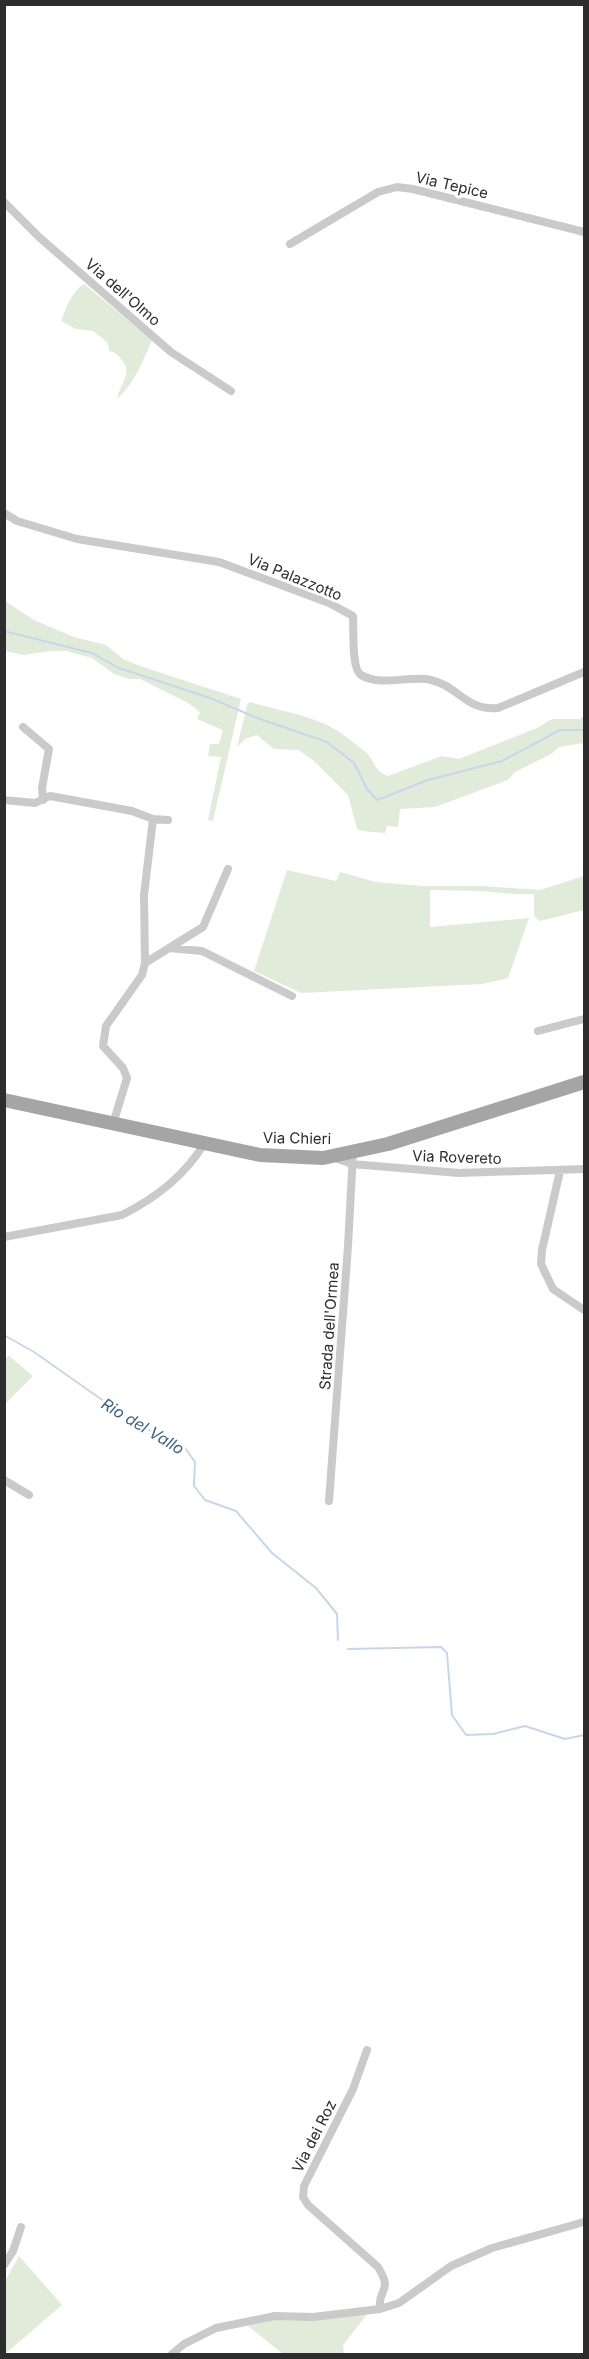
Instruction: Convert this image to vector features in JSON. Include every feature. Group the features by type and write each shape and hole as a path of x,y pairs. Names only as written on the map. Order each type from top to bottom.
{"main road":[{"name":"Via Chieri","path":"4,1100 260,1155 352,1158 388,1144 585,1082"}],"street":[{"name":"Via Tepice","path":"290,244 378,192 397,187 585,232"},
{"name":"Via dell'Olmo","path":"4,202 39,237 171,352 231,392"},
{"name":"Via Palazzotto","path":"4,513 17,520 77,539 219,562 329,603 353,616 355,668 360,675 375,680 429,679 442,683 484,709 498,708 585,672"},
{"path":"23,727 49,749 42,788 43,800"},
{"path":"4,800 35,803 50,796 132,811 153,819 168,820"},
{"path":"114,1124 127,1078 123,1068 103,1046 106,1026 142,975 145,963 144,895 153,819"},
{"path":"145,963 203,927 228,869"},
{"path":"169,948 202,951 292,996"},
{"path":"538,1031 585,1019"},
{"path":"4,1237 123,1215 140,1206 179,1175 192,1163 204,1144"},
{"name":"Via Rovereto","path":"352,1158 459,1173 585,1169"},
{"name":"Strada dell'Ormea","path":"329,1501 348,1246 352,1158"},
{"path":"560,1171 542,1250 541,1264 553,1289 585,1310"},
{"path":"4,1480 29,1495"},
{"name":"Via dei Roz","path":"367,2050 353,2089 304,2186 303,2197 308,2205 378,2267 386,2280 379,2302 380,2309"},
{"path":"172,2355 184,2344 216,2328 274,2316 313,2317 380,2309 399,2302 451,2266 492,2248 585,2222"},
{"path":"4,2265 13,2251 21,2227"}],"green space":[{"path":"84,284 152,340 133,379 117,399 125,378 125,364 117,355 109,351 108,343 93,331 76,329 61,321 73,295"},
{"path":"5,601 34,620 74,637 106,645 123,659 241,699 213,821 208,820 221,757 208,756 210,744 219,744 223,730 197,719 200,712 190,704 140,679 129,679 114,674 92,658 66,651 23,655 5,651"},
{"path":"250,702 307,717 329,726 364,751 379,771 388,776 442,756 459,759 537,728 552,719 580,719 584,715 584,743 559,747 551,754 515,772 508,780 435,807 400,809 398,827 387,826 385,833 362,831 357,829 348,795 315,762 299,750 274,749 257,735 245,739 237,747 247,705"},
{"path":"287,870 336,881 340,872 376,882 540,890 584,876 584,910 540,921 534,916 534,894 430,890 430,927 529,918 508,978 482,984 301,993 254,971"},
{"path":"9,1356 33,1376 5,1404 5,1359"},
{"path":"19,2256 62,2305 5,2354 5,2281"},
{"path":"368,2313 343,2345 344,2354 283,2354 248,2326 272,2320 310,2320"}],"waterway":[{"path":"4,631 92,653 119,668 210,698 260,719 327,742 354,763 367,789 377,800 428,780 502,761 560,730 584,730"},
{"name":"Rio del Vallo","path":"4,1335 34,1352 135,1423 185,1448 195,1462 194,1486 205,1500 236,1511 272,1553 316,1588 337,1614 338,1640"},
{"name":"Rio del Vallo","path":"348,1649 441,1647 447,1653 452,1715 466,1735 493,1734 525,1726 565,1739 584,1735"}]}
